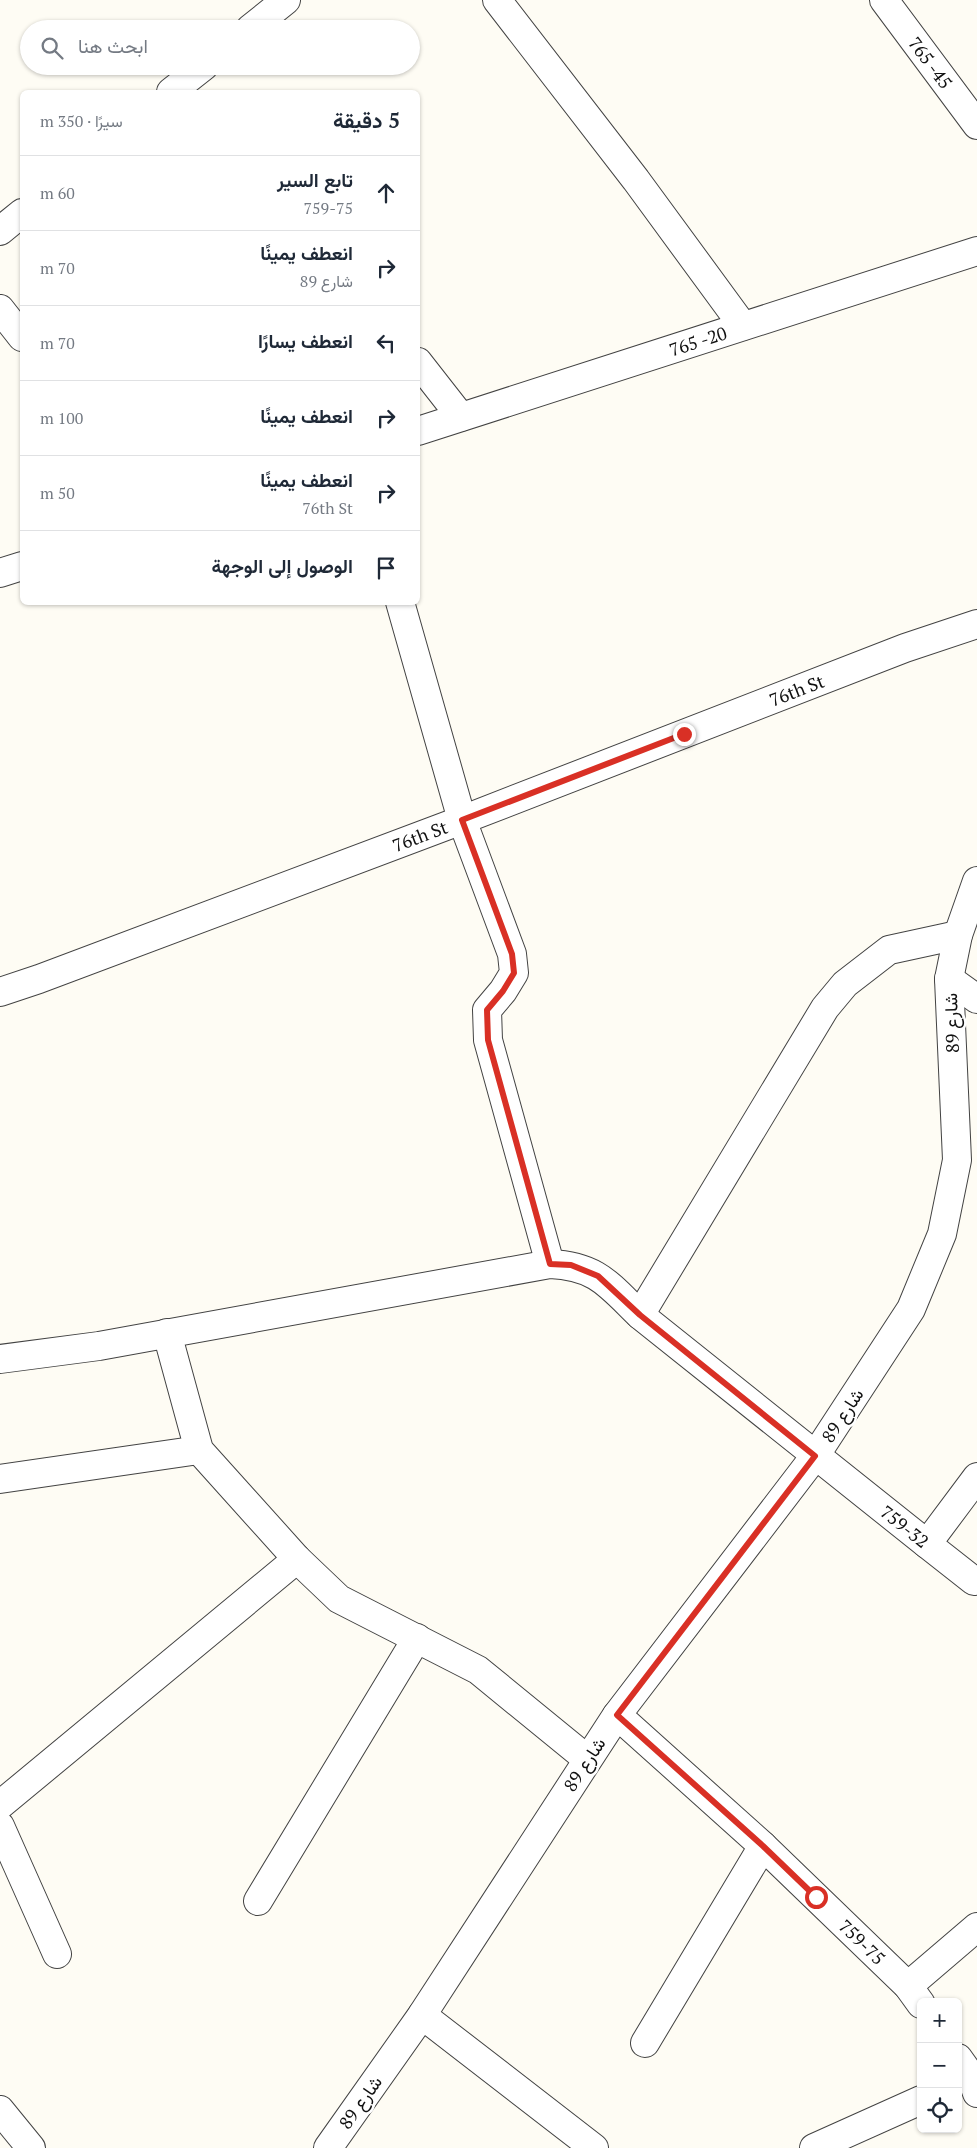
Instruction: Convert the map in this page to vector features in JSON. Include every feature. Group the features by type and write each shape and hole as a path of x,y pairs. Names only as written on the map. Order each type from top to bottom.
{"street":[{"path":"261,20 286,0"},
{"path":"497,0 636,180 743,326"},
{"name":"765 -45","path":"884,0 977,125"},
{"path":"0,231 20,215"},
{"name":"765 -20","path":"420,430 977,251"},
{"path":"0,309 20,334"},
{"path":"420,365 461,417"},
{"path":"0,574 20,567"},
{"path":"401,605 462,820 512,954 514,973 503,991 487,1010 488,1040 550,1264"},
{"name":"76th St","path":"0,992 462,820 896,652 977,624"},
{"name":"شارع 89","path":"328,2148 422,2015 617,1715 815,1456 911,1309 942,1234 957,1160 949,980 958,934 977,881"},
{"path":"640,1315 824,1008 845,984 889,950 958,934"},
{"path":"949,980 977,999"},
{"name":"759-32","path":"0,1359 99,1346 550,1264 571,1265 598,1276 640,1315 927,1544 977,1477"},
{"path":"167,1333 199,1450 297,1560 339,1599 478,1670 587,1759"},
{"path":"0,1479 199,1450"},
{"path":"927,1544 974,1581"},
{"path":"0,1805 297,1560"},
{"path":"258,1901 417,1638"},
{"name":"759-75","path":"617,1715 763,1846 915,1995"},
{"path":"0,1826 57,1954"},
{"path":"645,2043 763,1846"},
{"path":"915,1995 977,1927"},
{"path":"422,2015 594,2148"},
{"path":"814,2148 917,2102"},
{"path":"0,2110 31,2148"}],"route":[{"path":"684,734 462,820 512,954 514,973 503,991 487,1010 488,1040 550,1264 571,1265 598,1276 640,1315 815,1456 617,1715 763,1846 816,1897"}]}
